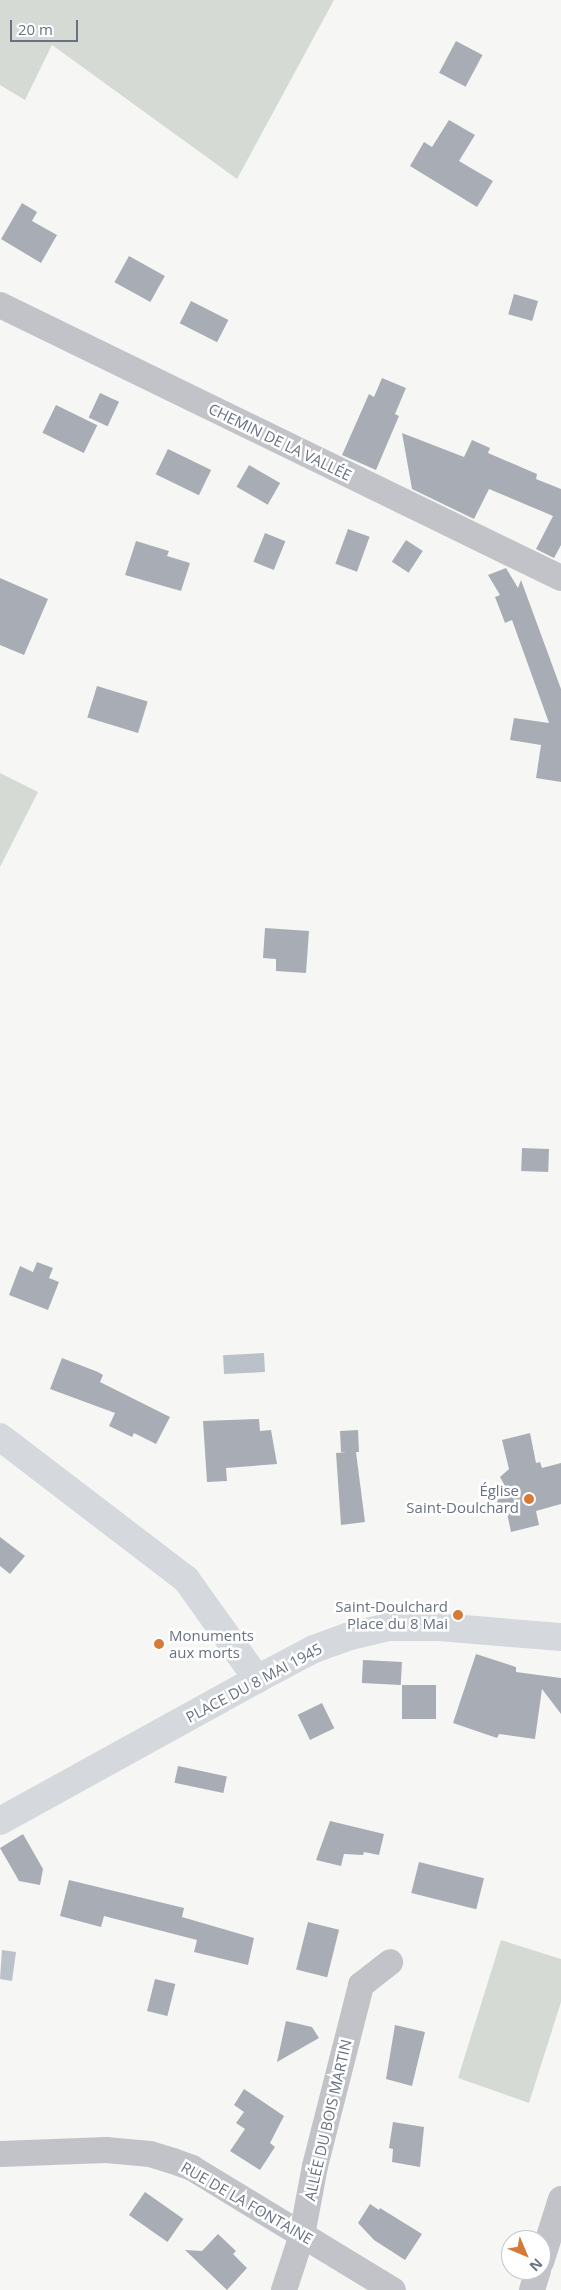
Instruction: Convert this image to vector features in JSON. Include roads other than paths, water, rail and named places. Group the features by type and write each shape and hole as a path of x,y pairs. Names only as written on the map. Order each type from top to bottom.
{"street":[{"name":"CHEMIN DE LA VALLÉE","path":"0,305 561,578"},
{"path":"0,1438 186,1579 257,1678"},
{"name":"PLACE DU 8 MAI 1945","path":"0,1821 257,1678 314,1649 388,1627 440,1626 561,1637"},
{"name":"ALLÉE DU BOIS MARTIN","path":"284,2290 302,2235 315,2166 361,1985 390,1962"},
{"name":"RUE DE LA FONTAINE","path":"0,2154 106,2150 150,2154 192,2168 393,2290"},
{"path":"551,2230 561,2199"}],"place":[{"name":"Église Saint-Doulchard","path":"529,1499"},
{"name":"Saint-Doulchard Place du 8 Mai","path":"458,1615"},
{"name":"Monuments aux morts","path":"159,1644"}]}
